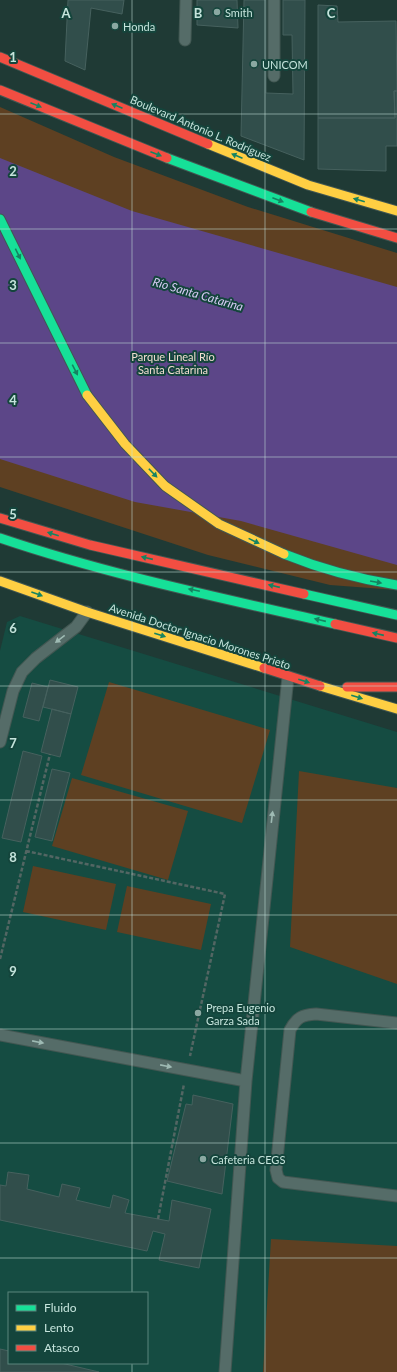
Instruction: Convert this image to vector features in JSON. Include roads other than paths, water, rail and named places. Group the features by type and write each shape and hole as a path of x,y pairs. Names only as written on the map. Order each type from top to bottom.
{"main road":[{"name":"Boulevard Antonio L. Rodríguez","path":"0,58 308,186 397,211"},
{"path":"0,90 147,151 288,204 397,238"},
{"path":"0,219 87,394 125,444 165,486 218,524 269,548 319,568 372,582 397,585"},
{"path":"0,518 90,545 397,615"},
{"path":"0,538 53,556 124,575 397,638"},
{"name":"Avenida Doctor Ignacio Morones Prieto","path":"0,581 87,612 320,686 397,687"},
{"path":"320,686 397,710"}],"lane":[{"path":"185,40 186,0"},
{"path":"274,0 274,76"},
{"path":"0,742 13,691 22,672 36,658 76,627 87,612"},
{"path":"225,1372 246,1081 268,855 288,676"},
{"path":"397,1023 316,1014 304,1015 296,1019 290,1030 276,1170 278,1178 283,1182 397,1196"},
{"path":"0,1035 246,1081"}],"water":[{"name":"Río Santa Catarina","path":"0,158 132,211 397,287 397,565 241,521 135,502 0,459"}],"place":[{"name":"Smith","path":"217,12"},
{"name":"Honda","path":"115,26"},
{"name":"UNICOM","path":"254,64"},
{"name":"Prepa Eugenio Garza Sada","path":"198,1013"},
{"name":"Cafeteria CEGS","path":"203,1159"}],"park label":[{"name":"Parque Lineal Río Santa Catarina","path":"173,362"}]}
